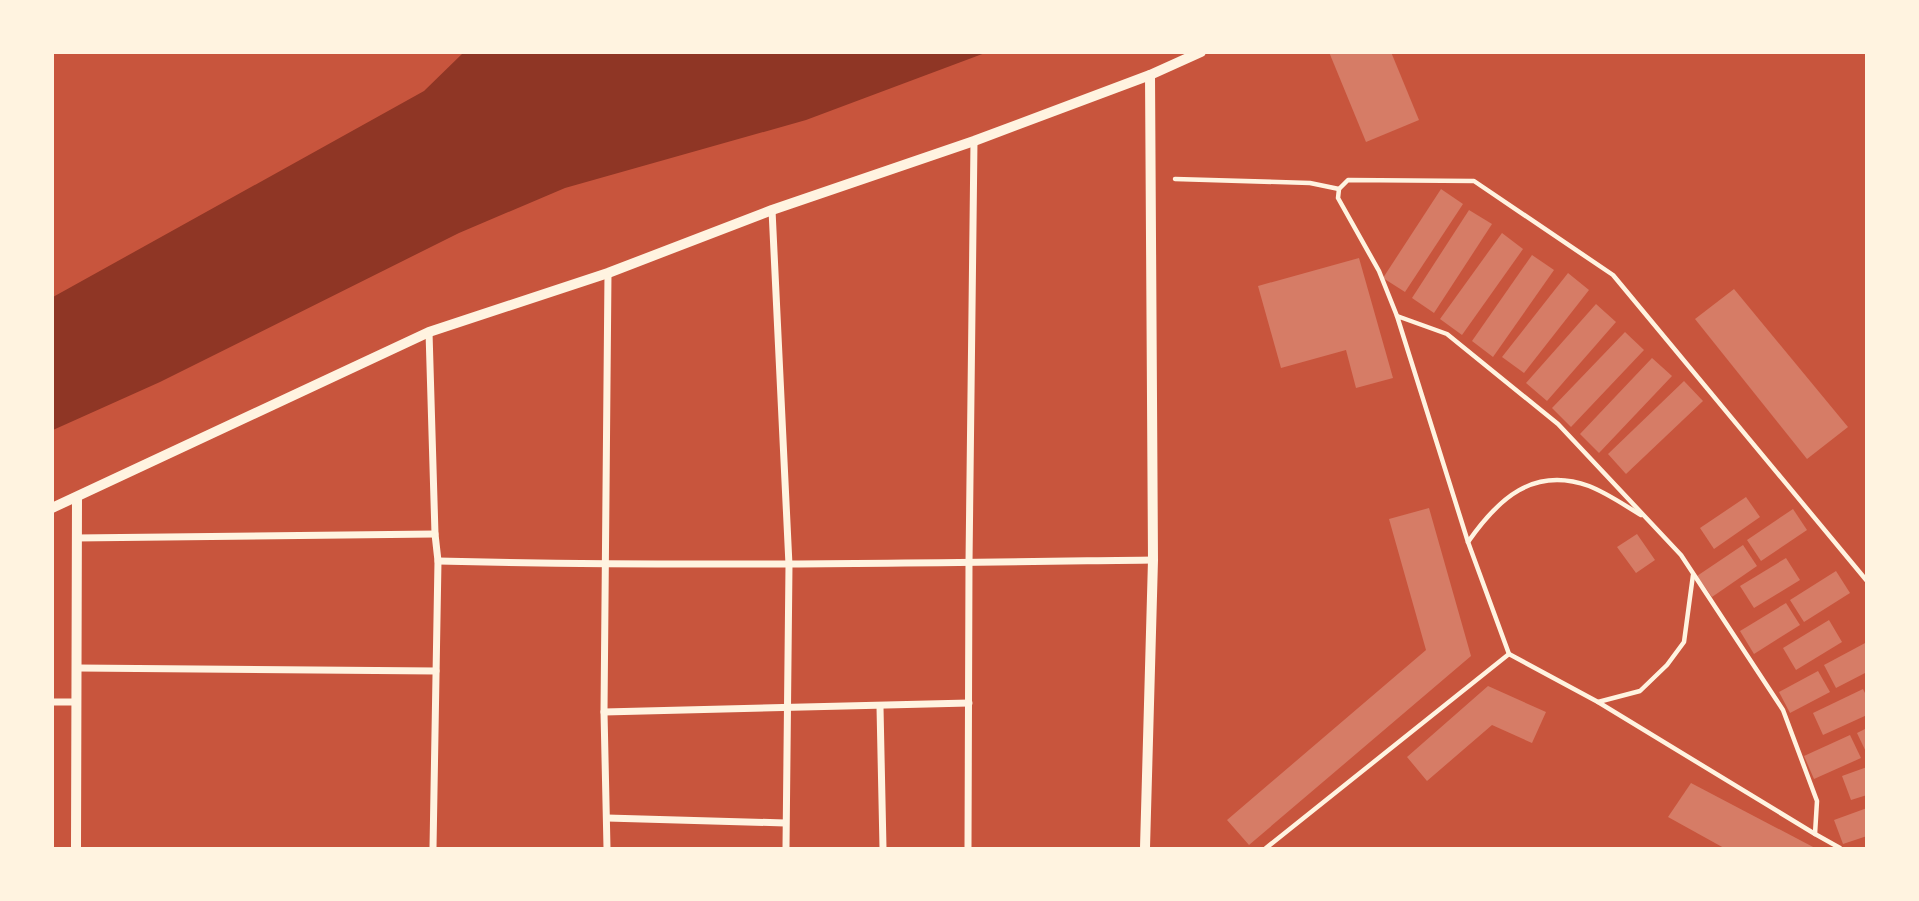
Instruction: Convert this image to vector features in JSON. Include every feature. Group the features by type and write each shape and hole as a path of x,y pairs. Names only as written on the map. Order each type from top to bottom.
{"street":[{"path":"52,508 429,332 608,273 772,210 974,141 1150,75 1201,52"},
{"path":"1145,849 1153,560 1150,75"},
{"path":"968,849 974,141"},
{"path":"772,210 789,565 786,849"},
{"path":"607,849 604,712 608,273"},
{"path":"429,332 438,561 433,849"},
{"path":"76,849 77,498"},
{"path":"76,538 435,534"},
{"path":"438,561 789,565 1153,560"},
{"path":"78,668 436,671"},
{"path":"52,702 76,702"},
{"path":"604,712 969,703"},
{"path":"880,707 883,849"},
{"path":"607,818 785,823"}],"lane":[{"path":"1175,179 1310,183 1339,189"},
{"path":"1840,849 1598,702 1509,654 1468,542 1397,316 1379,271 1338,198 1339,189 1348,180 1474,181 1613,275 1867,581"},
{"path":"1397,316 1447,334 1558,425 1681,555 1783,710 1816,801 1815,834"},
{"path":"1468,542 1486,517 1515,491 1549,478 1588,486 1645,517"},
{"path":"1598,702 1640,691 1667,665 1684,642 1693,573"},
{"path":"1266,849 1509,654"}],"shaded area":[{"path":"463,53 985,53 806,120 565,188 459,233 160,382 53,430 53,297 424,91"}],"building":[{"path":"1329,52 1391,52 1419,120 1366,142"},
{"path":"1441,189 1463,204 1405,292 1383,278"},
{"path":"1469,210 1492,224 1434,313 1412,298"},
{"path":"1502,233 1523,249 1462,335 1440,319"},
{"path":"1532,255 1554,270 1493,357 1472,341"},
{"path":"1359,258 1393,378 1356,388 1346,350 1281,368 1258,286"},
{"path":"1568,273 1589,290 1524,373 1502,357"},
{"path":"1734,289 1848,427 1807,459 1695,319"},
{"path":"1596,304 1616,322 1547,401 1526,383"},
{"path":"1625,332 1644,350 1571,427 1552,408"},
{"path":"1652,358 1672,376 1599,453 1580,434"},
{"path":"1684,381 1703,401 1626,474 1608,454"},
{"path":"1746,497 1760,517 1714,549 1700,528"},
{"path":"1429,508 1471,656 1249,845 1227,820 1426,650 1389,519"},
{"path":"1793,509 1807,530 1761,561 1747,540"},
{"path":"1637,534 1655,560 1636,573 1617,547"},
{"path":"1743,545 1757,566 1712,597 1697,576"},
{"path":"1786,558 1800,580 1754,608 1740,586"},
{"path":"1836,571 1850,593 1804,622 1790,600"},
{"path":"1786,603 1800,625 1754,654 1740,631"},
{"path":"1829,620 1842,642 1796,670 1783,648"},
{"path":"1867,642 1867,672 1836,688 1824,665"},
{"path":"1818,671 1830,692 1790,713 1779,692"},
{"path":"1488,686 1546,712 1532,743 1492,725 1427,781 1407,757"},
{"path":"1863,689 1867,697 1867,715 1823,735 1813,713"},
{"path":"1867,728 1867,754 1857,733"},
{"path":"1850,735 1861,758 1814,779 1804,756"},
{"path":"1867,767 1867,795 1851,800 1842,776"},
{"path":"1691,783 1815,848 1724,848 1668,817"},
{"path":"1867,808 1867,836 1843,844 1834,820"}]}
